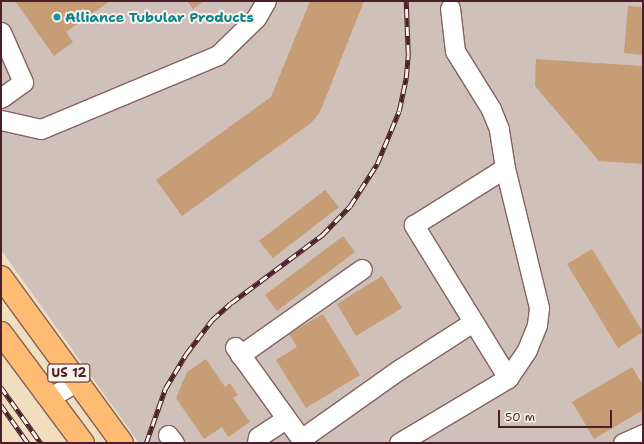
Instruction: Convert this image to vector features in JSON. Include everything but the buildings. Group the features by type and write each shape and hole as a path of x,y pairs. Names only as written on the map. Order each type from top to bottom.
{"main road":[{"name":"US 12","path":"1,278 122,443"},
{"name":"US 12","path":"1,333 83,443"}],"street":[{"path":"1,120 40,130 218,55 256,18 266,1"},
{"path":"399,443 508,378 527,350 537,325 539,308 505,168 498,130 491,109 455,51 450,8"},
{"path":"1,32 23,82 1,98"},
{"path":"505,168 414,224 508,378"},
{"path":"362,269 238,351 302,441 400,369 473,322"},
{"path":"49,398 76,382"},
{"path":"257,443 258,438 286,419"},
{"path":"623,443 643,434"}],"shaded area":[{"path":"1,1 643,1 643,443 139,443 1,250"}],"railway":[{"path":"146,443 165,389 186,354 212,320 231,303 322,235 350,206 377,164 399,111 406,78 408,54 406,1"},
{"path":"1,387 41,443"},
{"path":"1,405 28,443"}],"place":[{"name":"Alliance Tubular Products","path":"57,17"}]}
